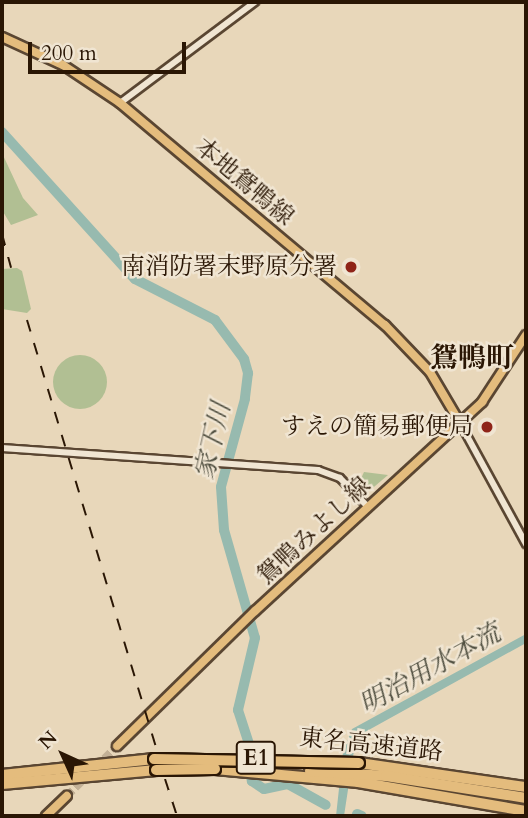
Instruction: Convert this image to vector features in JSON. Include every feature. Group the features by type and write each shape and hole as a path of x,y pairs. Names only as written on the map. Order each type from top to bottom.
{"highway":[{"name":"東名高速道路","path":"2,775 154,759 359,773 526,798"},
{"path":"2,768 37,771"},
{"name":"東名高速道路","path":"2,784 125,772 215,769 432,772 526,785"},
{"path":"2,790 125,772"},
{"path":"359,773 526,811"}],"main road":[{"name":"本地鴛鴨線","path":"2,37 64,65 120,103 412,348 460,423"},
{"name":"鴛鴨みよし線","path":"117,746 255,611 482,402 526,335"},
{"path":"46,816 67,796"}],"street":[{"path":"120,103 255,2"},
{"path":"460,423 526,544"},
{"path":"2,448 234,463 332,474 368,507"}],"green space":[{"path":"2,153 23,198 38,215 11,225 2,210"},
{"path":"17,268 22,271 31,309 27,313 2,309 2,269"},
{"path":"80,355 99,363 107,382 99,401 80,409 61,401 53,382 61,363"},
{"path":"364,472 388,475 368,492 359,483"}],"water":[{"name":"明治用水本流","path":"526,634 526,643 356,737 344,816 336,816 343,752 352,729"}],"waterway":[{"name":"家下川","path":"2,132 135,279 215,320 244,359 248,373 245,399 221,487 224,530 255,638 238,710 250,748 252,781 264,789 288,784 326,805"},
{"name":"家下川","path":"357,814 362,816"}],"tunnel":[{"path":"96,767 117,746"},
{"path":"67,796 87,776"}],"railway":[{"path":"2,234 11,268"},
{"path":"27,320 157,751"},
{"path":"165,779 177,816"}],"place":[{"name":"南消防署末野原分署","path":"351,267"},
{"name":"すえの簡易郵便局","path":"487,427"}],"district":[{"name":"鴛鴨町","path":"472,358"}]}
